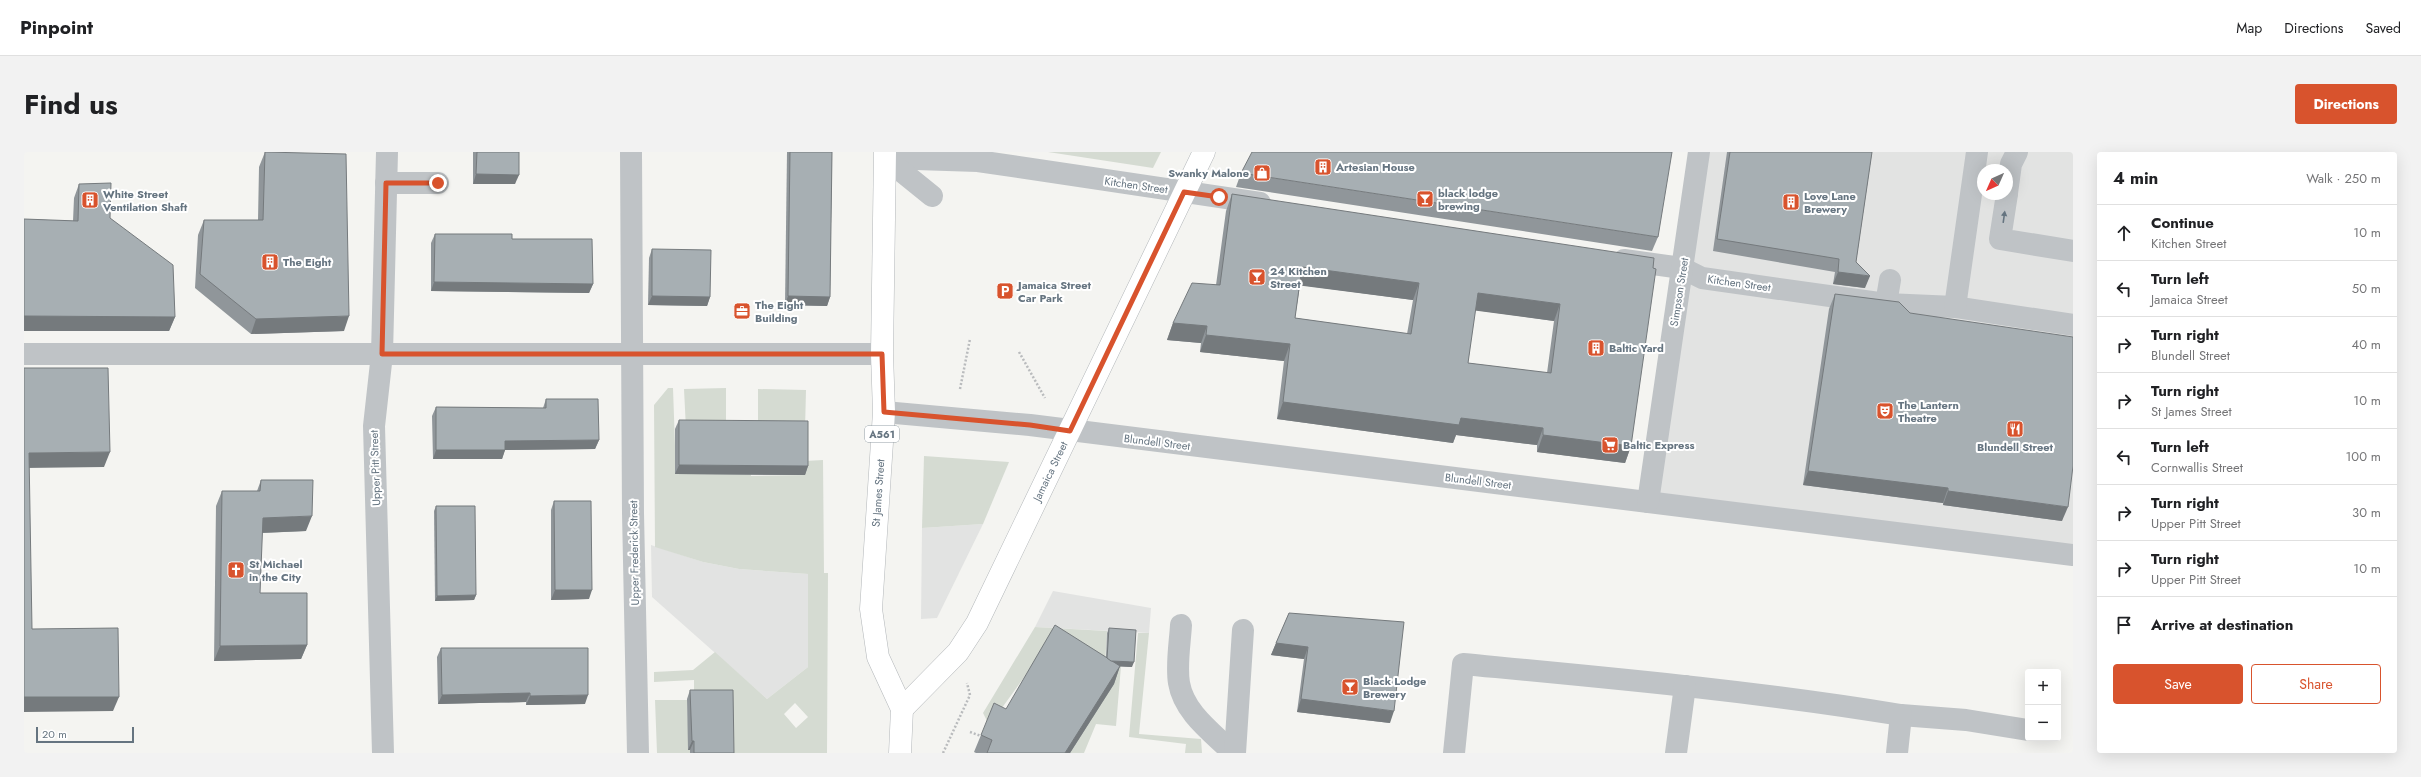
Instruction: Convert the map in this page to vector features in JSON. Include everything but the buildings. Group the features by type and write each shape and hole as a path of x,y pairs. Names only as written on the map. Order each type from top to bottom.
{"main road":[{"name":"Jamaica Street","path":"902,709 958,652 977,622 1204,152"},
{"name":"St James Street","path":"885,155 882,354 884,412 871,609 878,657 902,709"},
{"path":"900,753 902,709"}],"street":[{"name":"Upper Pitt Street","path":"383,753 374,426 382,354 387,152"},
{"name":"Upper Frederick Street","path":"631,152 638,753"},
{"name":"Simpson Street","path":"1648,502 1699,152"},
{"path":"1955,308 1977,152"},
{"path":"2011,164 2017,152"},
{"path":"885,155 932,196"},
{"name":"Kitchen Street","path":"885,155 978,161 1281,206"},
{"path":"386,183 438,183"},
{"path":"2006,200 2000,239 2073,251"},
{"name":"Kitchen Street","path":"1601,256 1682,268 1702,278 1886,304 1955,308 2073,325"},
{"path":"1886,304 1890,280"},
{"path":"24,354 633,352 882,354"},
{"name":"Blundell Street","path":"884,412 1030,425 2073,555"},
{"path":"1181,625 1179,682 1183,698 1192,713 1234,753"},
{"path":"1234,753 1243,630"},
{"path":"1454,753 1463,664 1685,686 1836,704 1901,715 1966,720 2025,730"},
{"path":"1676,753 1685,686"},
{"path":"1897,753 1901,715"}],"path":[{"path":"960,389 970,339"},
{"path":"1019,352 1045,399"},
{"path":"943,753 970,694 958,652"},
{"path":"970,732 981,736"}],"shaded area":[{"path":"1048,152 1161,152 1153,168"},
{"path":"1699,152 2073,152 2073,555 1648,502"},
{"path":"668,388 673,388 676,474 750,465 751,476 805,475 805,461 823,460 824,573 828,573 827,753 657,753 655,700 687,700 689,750 730,749 694,699 694,680 654,682 654,672 693,670 715,652 767,699 808,667 808,574 739,569 703,562 655,547 654,405","holes":["795,703 808,717 796,728 784,714"]},
{"path":"726,388 726,429 686,429 684,389"},
{"path":"758,389 806,390 805,430 758,431"},
{"path":"924,456 1009,462 983,524 922,528"},
{"path":"983,524 937,618 921,619 922,528"},
{"path":"651,545 703,562 739,569 808,574 808,667 767,699 652,597"},
{"path":"1053,591 1151,608 1149,633 1035,627"},
{"path":"1035,627 1107,631 1105,665 1121,666 1116,726 1096,724 1084,753 1070,753 1049,643 991,723 987,721 983,713"},
{"path":"1138,633 1149,633 1139,734 1201,739 1202,753 1185,753 1186,744 1129,737"}],"place":[{"name":"Artesian House","path":"1323,167"},
{"name":"Swanky Malone","path":"1262,173"},
{"name":"black lodge brewing","path":"1425,199"},
{"name":"White Street Ventilation Shaft","path":"90,200"},
{"name":"Love Lane Brewery","path":"1791,202"},
{"name":"The Eight","path":"270,262"},
{"name":"24 Kitchen Street","path":"1257,277"},
{"name":"Jamaica Street Car Park","path":"1005,291"},
{"name":"The Eight Building","path":"742,311"},
{"name":"Baltic Yard","path":"1596,348"},
{"name":"The Lantern Theatre","path":"1885,411"},
{"name":"Blundell Street","path":"2015,429"},
{"name":"Baltic Express","path":"1610,445"},
{"name":"St Michael in the City","path":"236,570"},
{"name":"Black Lodge Brewery","path":"1350,687"}],"route":[{"path":"438,183 386,183 382,354 633,352 882,354 884,412 1030,425 1070,431 1184,192 1219,197"}]}
